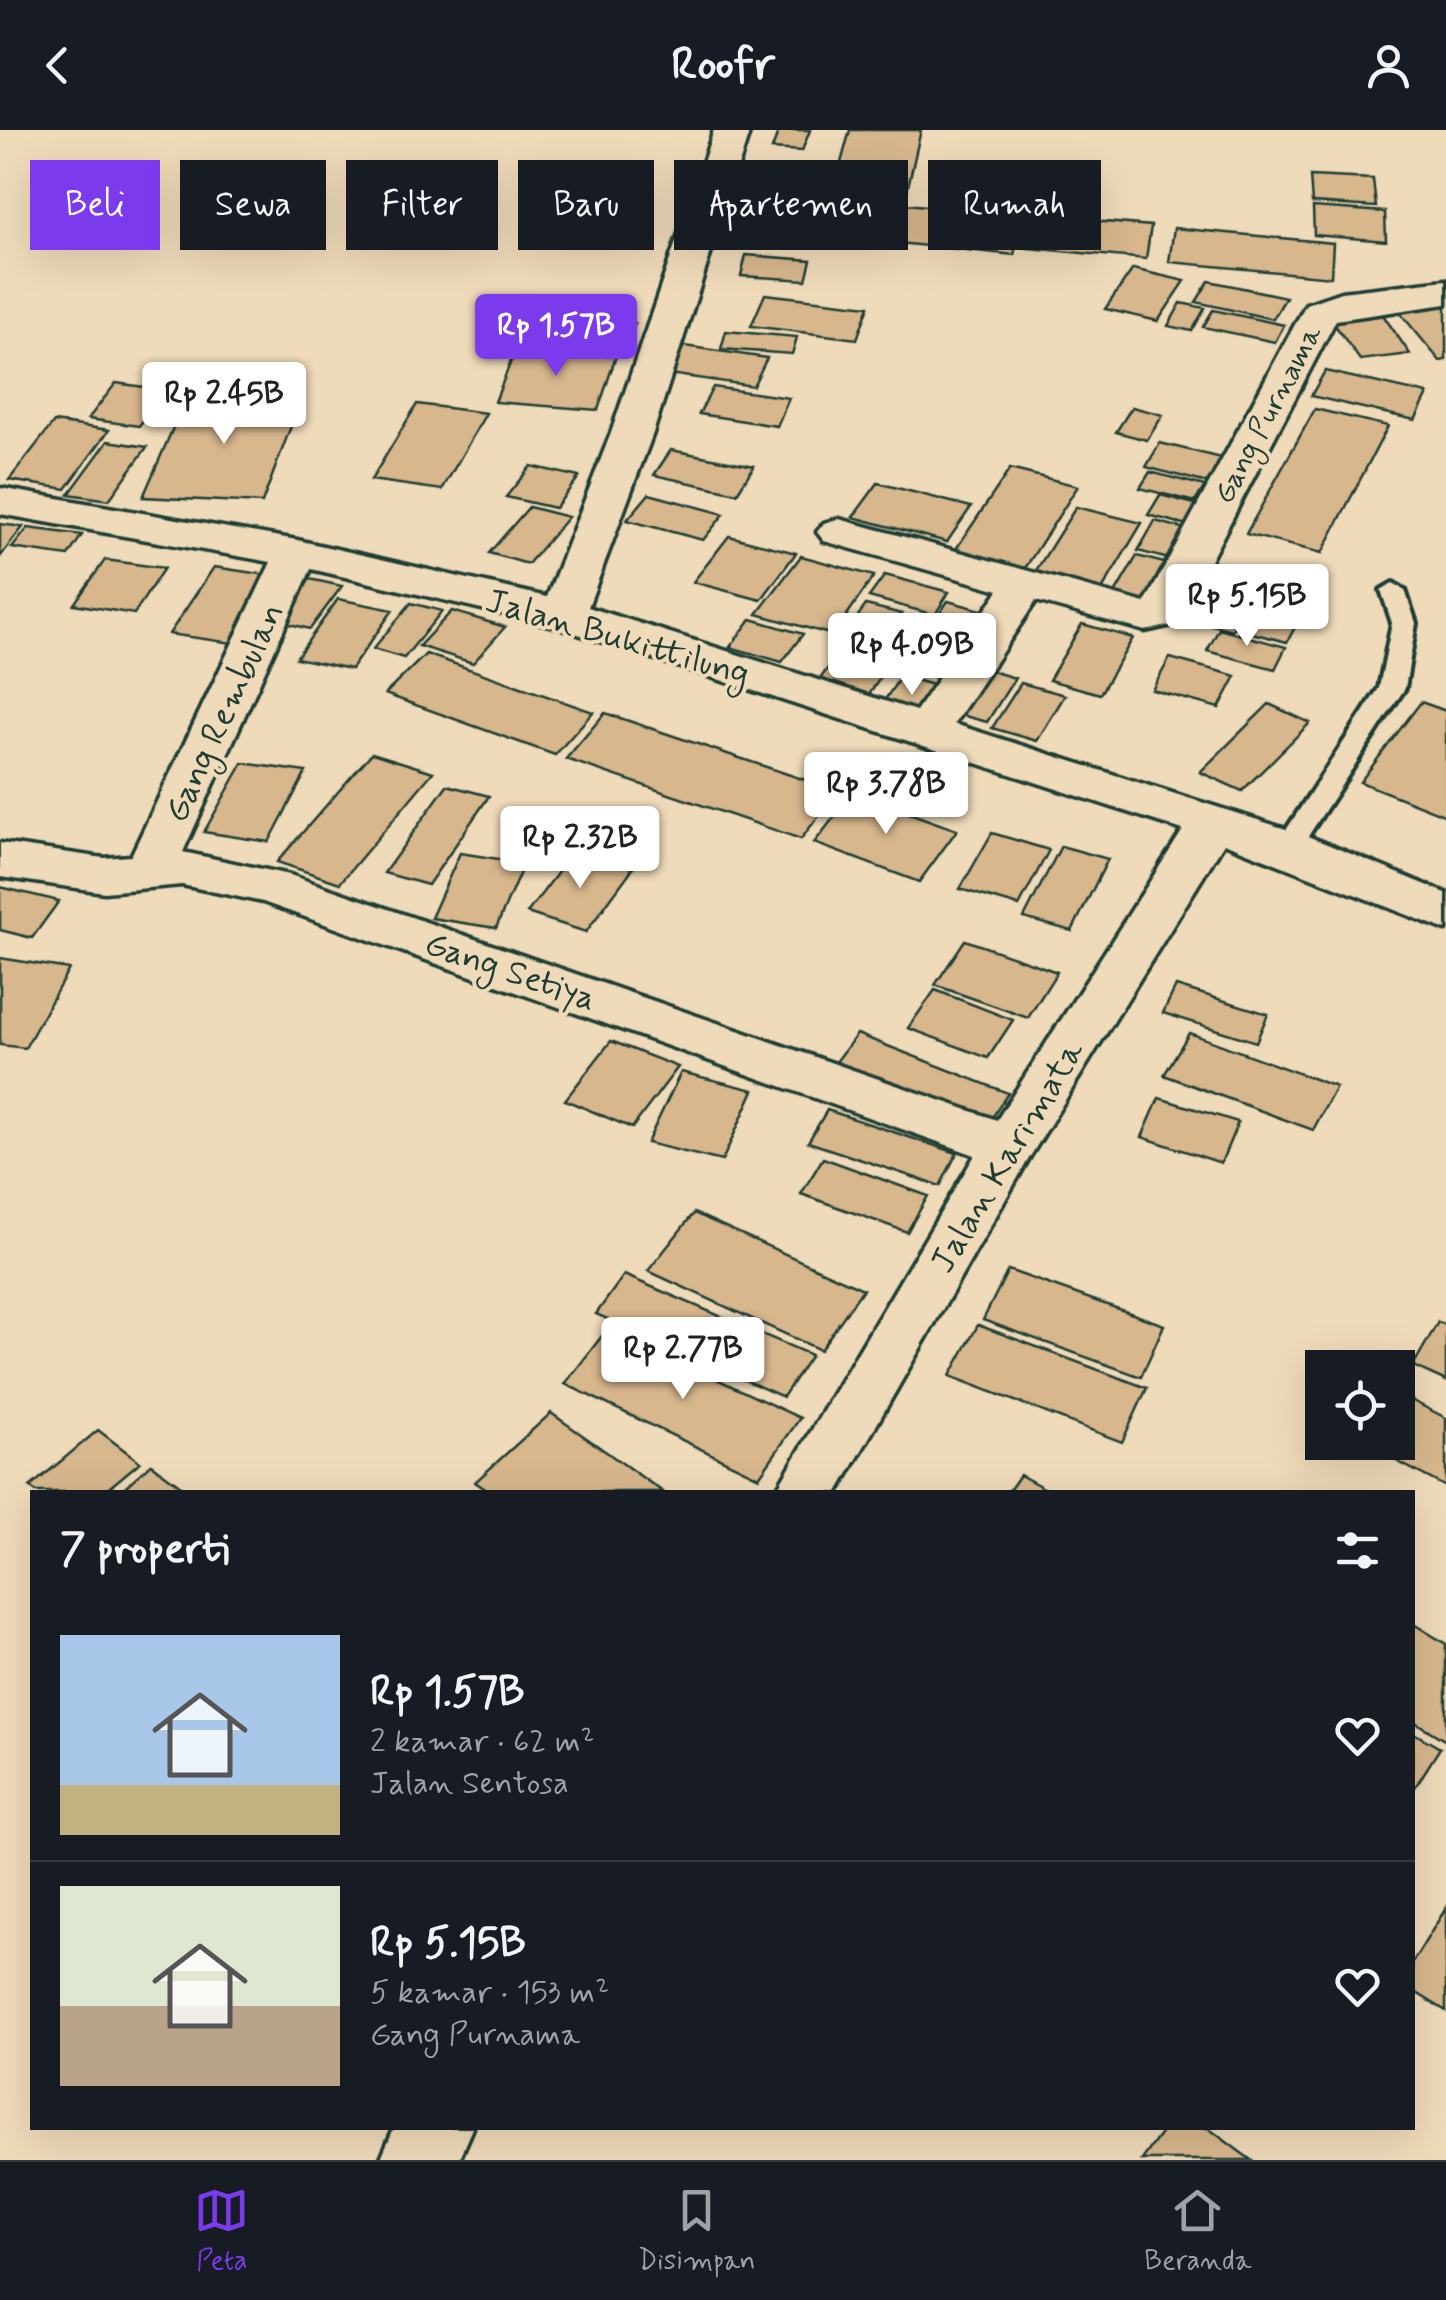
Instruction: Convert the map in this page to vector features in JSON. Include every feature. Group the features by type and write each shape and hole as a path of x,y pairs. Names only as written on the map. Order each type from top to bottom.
{"street":[{"path":"562,614 632,433 732,130"},
{"name":"Gang Purnama","path":"1025,584 1145,617 1161,614 1320,312 1341,304 1446,292"},
{"name":"Jalan Bukittilung","path":"0,501 297,552 562,614 1288,847 1446,913"},
{"path":"839,532 1025,584 926,731"},
{"name":"Gang Rembulan","path":"149,871 297,552"},
{"name":"Jalan Karimata","path":"807,1490 1009,1146 1212,823"},
{"name":"Gang Setiya","path":"0,860 104,875 182,868 272,887 1009,1146"},
{"path":"417,2160 435,2130"}],"lane":[{"path":"1288,847 1392,688 1404,623 1394,590"}],"building":[{"path":"779,130 810,130 802,151 772,149"},
{"path":"850,130 921,130 908,187 908,160 842,160"},
{"path":"1310,176 1373,179 1376,207 1312,203"},
{"path":"908,204 928,206 928,246 908,244"},
{"path":"1313,207 1385,212 1386,241 1314,235"},
{"path":"1101,222 1151,226 1146,259 1049,250 1101,250"},
{"path":"1174,228 1333,243 1331,277 1169,262"},
{"path":"965,250 1015,250 1014,255"},
{"path":"746,255 811,260 806,280 741,276"},
{"path":"1133,269 1185,281 1158,321 1105,309"},
{"path":"1209,281 1286,297 1273,319 1196,302"},
{"path":"765,294 869,306 857,339 751,326"},
{"path":"1446,300 1446,360 1440,361 1396,308"},
{"path":"1181,303 1205,308 1192,331 1168,326"},
{"path":"1213,310 1284,325 1275,342 1203,327"},
{"path":"522,313 635,323 625,353 509,344"},
{"path":"1383,315 1410,354 1360,360 1332,321"},
{"path":"726,331 797,337 792,354 721,349"},
{"path":"684,346 767,358 753,386 669,374"},
{"path":"516,348 616,356 598,410 495,402"},
{"path":"1325,371 1428,394 1415,420 1311,396"},
{"path":"116,383 165,390 139,426 88,419"},
{"path":"713,387 789,398 777,426 699,414"},
{"path":"189,391 302,397 262,503 143,497"},
{"path":"417,404 486,413 442,490 371,480"},
{"path":"1132,407 1163,415 1147,440 1116,432"},
{"path":"1315,409 1388,426 1322,553 1246,534"},
{"path":"54,422 109,430 66,489 9,480"},
{"path":"108,441 147,447 109,500 69,494"},
{"path":"1160,443 1230,460 1215,485 1146,467"},
{"path":"671,450 754,466 737,493 654,475"},
{"path":"531,466 579,477 555,508 506,497"},
{"path":"1010,469 1078,486 1022,573 952,555"},
{"path":"1150,472 1205,486 1195,502 1140,488"},
{"path":"878,483 971,507 947,542 853,517"},
{"path":"649,494 724,514 703,540 627,520"},
{"path":"1160,495 1210,508 1199,528 1148,515"},
{"path":"529,507 568,517 528,564 489,553"},
{"path":"1076,507 1142,523 1099,595 1032,577"},
{"path":"1155,521 1201,533 1184,563 1138,551"},
{"path":"0,524 23,527 0,557"},
{"path":"28,528 82,535 68,556 12,548"},
{"path":"729,536 796,553 761,600 693,582"},
{"path":"801,556 874,576 833,635 757,614"},
{"path":"1137,556 1180,567 1153,614 1110,602"},
{"path":"105,560 164,568 134,614 74,604"},
{"path":"1211,563 1262,576 1232,630 1181,617"},
{"path":"214,567 274,576 232,643 169,634"},
{"path":"885,575 949,592 935,615 869,597"},
{"path":"305,578 342,586 310,629 273,620"},
{"path":"338,599 393,610 351,669 296,658"},
{"path":"948,601 992,613 953,675 907,662"},
{"path":"1264,602 1303,612 1287,642 1248,632"},
{"path":"411,603 442,611 404,658 373,649"},
{"path":"866,605 902,614 876,652 839,642"},
{"path":"452,611 505,627 473,663 419,646"},
{"path":"751,619 803,634 782,662 730,647"},
{"path":"1082,624 1133,638 1100,694 1049,680"},
{"path":"1219,629 1286,647 1275,669 1207,651"},
{"path":"839,652 887,666 868,696 818,682"},
{"path":"426,654 593,712 555,755 385,694"},
{"path":"1170,658 1236,676 1219,708 1152,690"},
{"path":"984,669 1015,678 987,722 957,714"},
{"path":"901,676 943,688 923,719 880,707"},
{"path":"1021,683 1065,695 1037,741 992,728"},
{"path":"1421,702 1446,711 1446,816 1360,782"},
{"path":"1269,704 1310,723 1242,791 1200,772"},
{"path":"605,713 838,791 801,839 566,759"},
{"path":"372,753 433,772 340,883 277,862"},
{"path":"243,763 306,772 269,842 204,832"},
{"path":"447,785 489,796 428,885 384,873"},
{"path":"853,793 957,830 919,882 814,843"},
{"path":"992,833 1049,850 1019,906 960,889"},
{"path":"1061,846 1108,859 1072,931 1024,918"},
{"path":"575,850 633,868 586,932 527,913"},
{"path":"460,853 524,863 496,928 431,918"},
{"path":"0,887 59,901 32,938 0,930"},
{"path":"965,940 1057,972 1028,1018 935,985"},
{"path":"0,958 69,969 25,1048 0,1045"},
{"path":"1176,986 1268,1014 1256,1042 1163,1013"},
{"path":"935,990 1013,1020 988,1058 908,1028"},
{"path":"1189,1033 1336,1087 1313,1130 1164,1075"},
{"path":"857,1034 1008,1093 981,1135 827,1074"},
{"path":"611,1041 678,1067 632,1128 565,1100"},
{"path":"681,1072 754,1090 722,1161 647,1143"},
{"path":"1159,1098 1238,1122 1221,1163 1142,1137"},
{"path":"827,1110 957,1153 940,1186 808,1142"},
{"path":"823,1158 928,1196 907,1232 801,1194"},
{"path":"694,1213 863,1289 820,1350 648,1271"},
{"path":"1008,1270 1164,1325 1141,1377 983,1320"},
{"path":"624,1275 811,1355 783,1397 596,1314"},
{"path":"1438,1322 1446,1325 1446,1381 1415,1367"},
{"path":"978,1325 1147,1388 1122,1442 950,1376"},
{"path":"608,1328 800,1418 759,1477 565,1384"},
{"path":"1415,1402 1446,1418 1446,1487 1395,1460 1415,1460"},
{"path":"551,1413 660,1490 487,1490 475,1482"},
{"path":"98,1430 140,1462 106,1490 30,1487"},
{"path":"151,1464 186,1490 121,1490"},
{"path":"1020,1475 1047,1490 1009,1490"},
{"path":"1415,1625 1446,1644 1446,1741 1415,1722"},
{"path":"1415,1734 1440,1748 1415,1787"},
{"path":"1446,1908 1446,2011 1415,1992 1415,1958"},
{"path":"1164,2130 1211,2130 1251,2160 1142,2160"}]}
